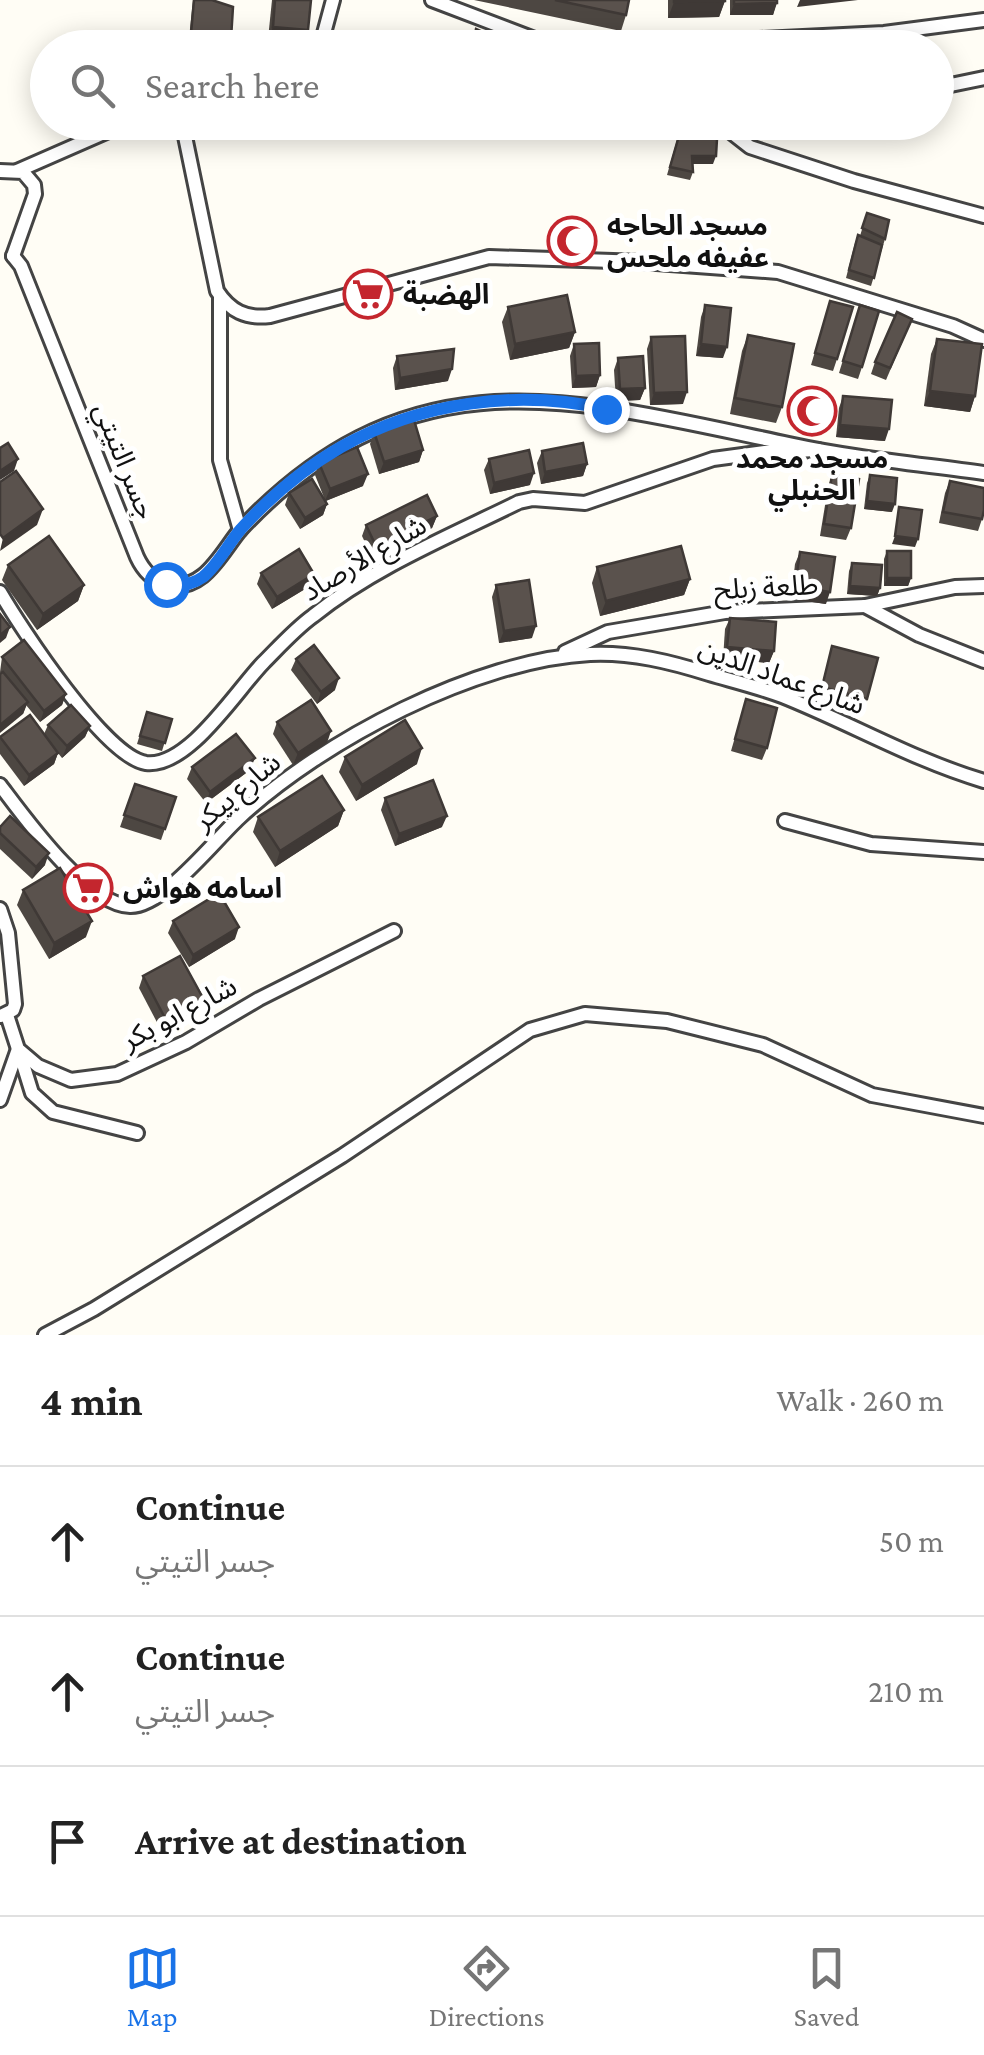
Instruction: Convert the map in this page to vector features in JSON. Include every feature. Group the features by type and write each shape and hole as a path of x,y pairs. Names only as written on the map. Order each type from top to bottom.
{"street":[{"path":"325,30 334,0"},
{"path":"432,0 511,30"},
{"path":"455,0 479,18 511,30"},
{"path":"907,30 984,20"},
{"path":"954,84 984,78"},
{"path":"0,171 17,171 88,140"},
{"path":"186,140 220,296 220,460 240,530"},
{"path":"741,140 750,147 854,180 984,216"},
{"path":"7,253 35,194 30,178 17,171"},
{"name":"جسر التيتي","path":"7,253 21,266 137,557 146,572 166,584 191,583 212,568 240,530 283,488 342,446 408,418 478,402 574,403 677,419 818,450"},
{"path":"220,296 239,313 256,317 489,257 643,262 778,272 952,326 984,340"},
{"path":"818,450 984,474"},
{"name":"شارع الأرصاد","path":"0,592 26,638 88,718 134,760 164,762 188,748 261,665 312,616 402,560 519,502 533,499 585,503 713,459 818,450"},
{"name":"طلعة زبلح","path":"555,657 608,632 725,612 865,606 955,587 984,586"},
{"path":"865,606 919,635 984,661"},
{"name":"شارع عماد الدين","path":"555,657 621,654 682,665 779,696 912,756 984,781"},
{"name":"شارع بيكر","path":"0,785 44,840 101,896 116,904 134,906 162,895 242,815 324,754 459,685 504,668 555,657"},
{"path":"785,821 871,844 984,852"},
{"path":"0,908 8,933 15,1004 4,1016 32,1092 54,1112 137,1132"},
{"name":"شارع ابو بكر","path":"18,1049 38,1066 71,1080 117,1074 186,1042 258,999 394,932"},
{"path":"44,1335 94,1309 342,1156 530,1030 585,1014 667,1020 763,1046 872,1095 984,1116"},
{"path":"0,1100 18,1049"}],"building":[{"path":"194,0 212,0 233,7 232,30 191,30"},
{"path":"275,0 311,0 308,30 273,27"},
{"path":"555,0 629,0 626,15"},
{"path":"725,0 725,1 674,2"},
{"path":"734,0 777,0 777,3 734,4"},
{"path":"678,140 717,140 716,156 692,156 693,172 670,167"},
{"path":"867,213 889,220 885,239 862,228"},
{"path":"858,235 882,245 874,278 849,270"},
{"path":"567,295 575,332 515,344 508,307"},
{"path":"830,301 853,307 837,359 815,353"},
{"path":"705,305 731,308 727,347 701,344"},
{"path":"860,305 879,311 862,367 843,361"},
{"path":"897,312 912,319 890,368 875,362"},
{"path":"748,335 794,344 782,407 735,398"},
{"path":"685,336 687,392 654,393 651,337"},
{"path":"937,339 982,344 975,396 930,391"},
{"path":"599,343 600,375 576,376 574,344"},
{"path":"454,349 452,369 400,378 397,356"},
{"path":"643,356 645,388 620,389 618,358"},
{"path":"843,396 892,400 889,429 840,425"},
{"path":"414,420 423,450 384,462 374,432"},
{"path":"8,443 18,459 0,471 0,448"},
{"path":"583,443 587,464 545,472 542,451"},
{"path":"357,447 368,474 330,489 319,463"},
{"path":"529,450 534,473 494,483 489,459"},
{"path":"16,471 43,509 3,538 0,482"},
{"path":"832,475 859,479 851,528 824,524"},
{"path":"870,475 897,478 895,504 867,501"},
{"path":"312,479 327,504 305,518 289,493"},
{"path":"950,481 984,488 982,519 943,512"},
{"path":"427,495 437,516 376,546 366,525"},
{"path":"899,507 922,510 918,539 895,536"},
{"path":"49,536 84,585 43,614 8,565"},
{"path":"681,546 690,579 606,601 597,567"},
{"path":"299,549 314,574 277,597 261,573"},
{"path":"887,551 911,551 911,578 887,578"},
{"path":"800,552 835,557 830,592 795,587"},
{"path":"852,563 882,565 880,588 850,586"},
{"path":"529,580 536,626 504,631 496,585"},
{"path":"0,614 10,627 0,635"},
{"path":"730,618 776,622 774,651 727,647"},
{"path":"24,640 66,694 44,711 2,657"},
{"path":"314,645 339,678 321,692 296,659"},
{"path":"832,646 878,658 867,699 822,687"},
{"path":"3,672 28,702 0,725 0,674"},
{"path":"746,699 777,708 767,748 735,739"},
{"path":"311,700 331,731 298,753 277,722"},
{"path":"71,705 90,726 67,746 48,725"},
{"path":"147,712 172,719 165,743 140,736"},
{"path":"30,715 58,753 29,775 0,737"},
{"path":"405,720 422,748 362,785 345,757"},
{"path":"236,734 255,758 210,792 192,767"},
{"path":"322,776 344,810 280,851 258,817"},
{"path":"433,780 447,816 399,834 385,798"},
{"path":"135,784 176,797 165,829 124,815"},
{"path":"10,816 49,853 36,867 0,833 0,827"},
{"path":"60,868 92,921 54,943 23,890"},
{"path":"219,893 239,927 193,955 173,921"},
{"path":"180,956 203,998 165,1018 143,976"}],"place":[{"name":"مسجد الحاجه عفيفه ملحس","path":"572,241"},
{"name":"الهضبة","path":"368,294"},
{"name":"مسجد محمد الحنبلي","path":"812,411"},
{"name":"اسامه هواش","path":"88,888"}],"route":[{"path":"166,584 183,585 205,575 240,530 302,472 342,446 385,426 431,411 502,400 550,400 606,409"}]}
